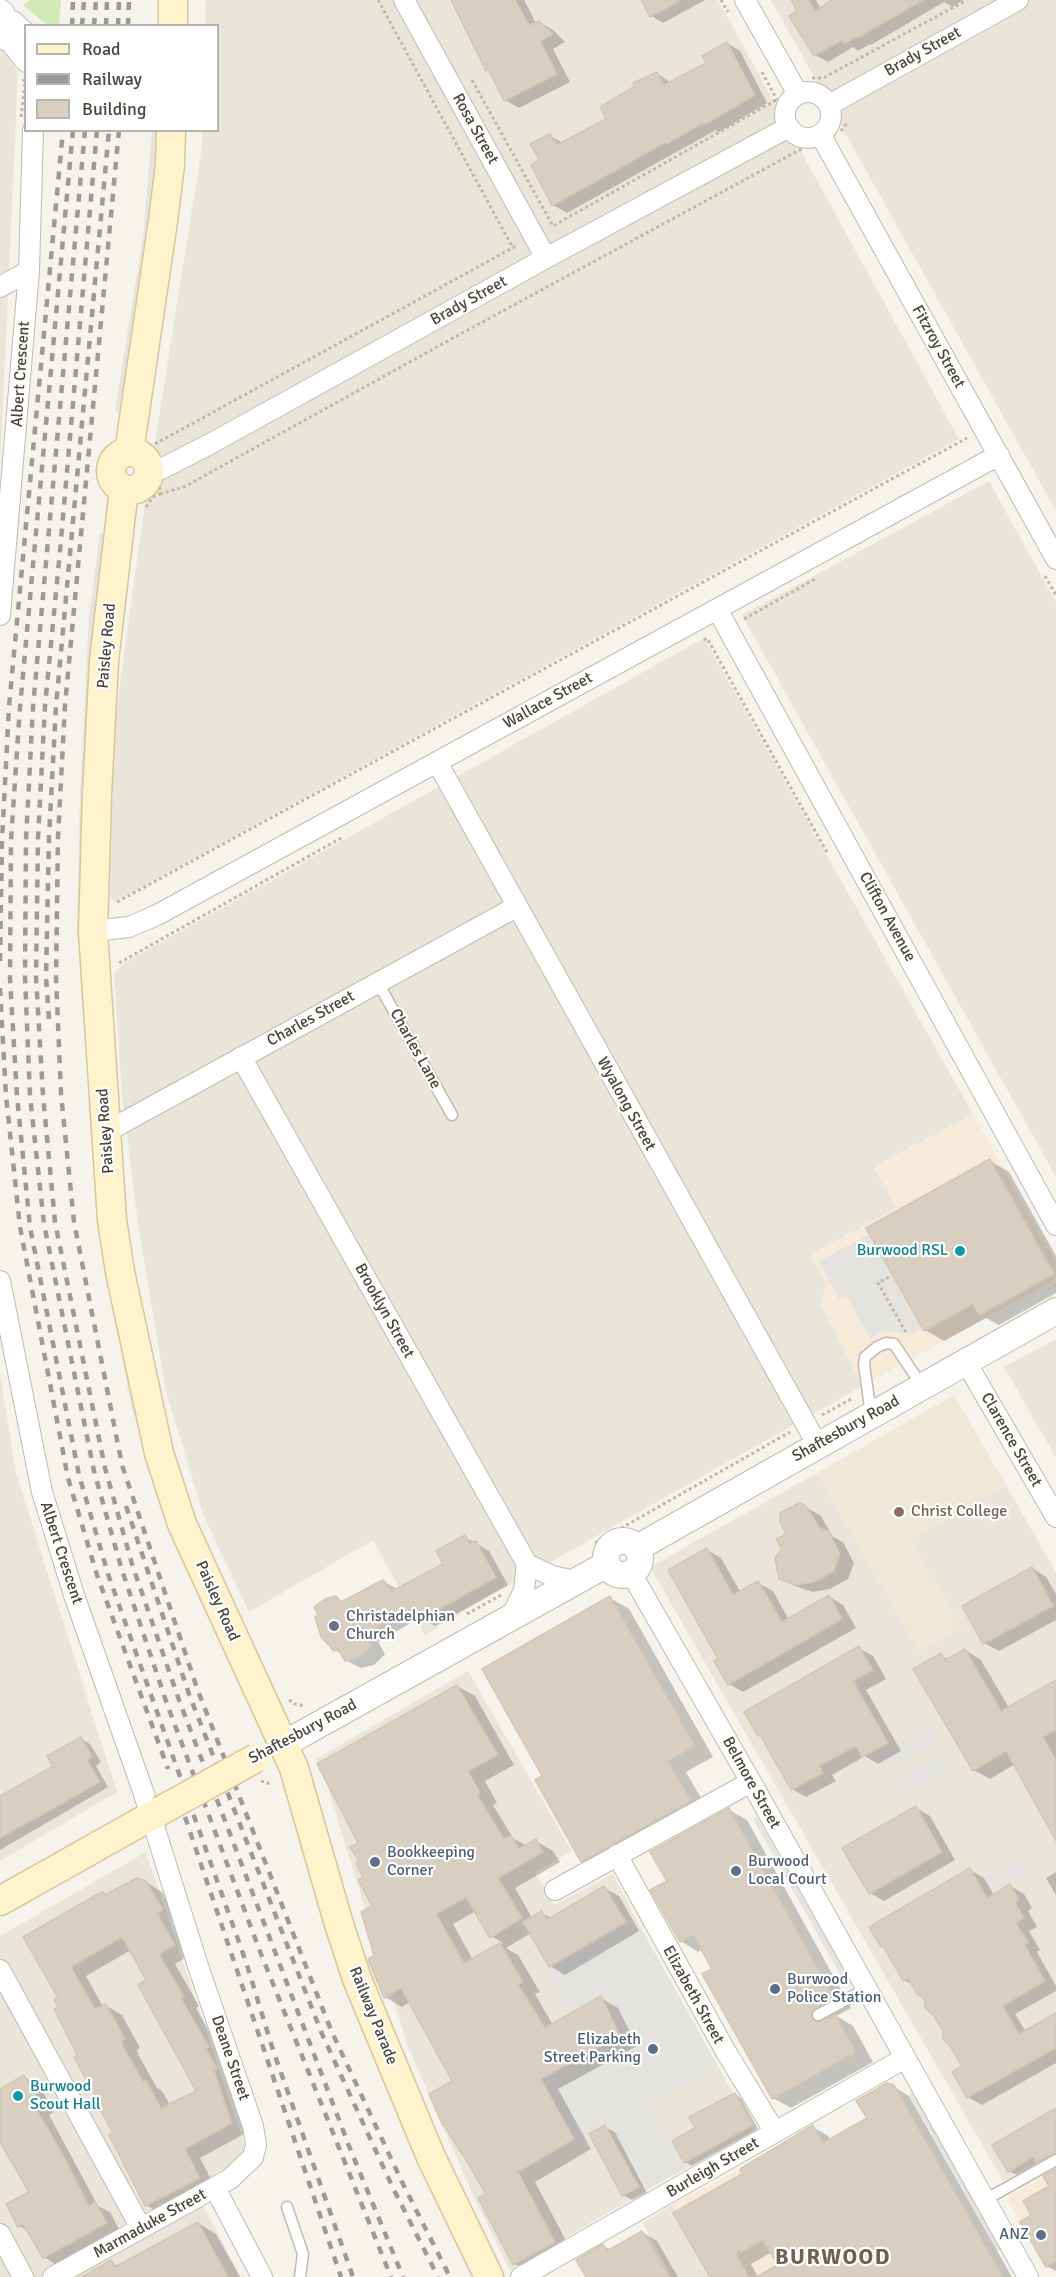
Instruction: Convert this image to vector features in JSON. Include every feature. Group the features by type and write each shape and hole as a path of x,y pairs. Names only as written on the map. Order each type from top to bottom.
{"main road":[{"path":"173,0 173,24"},
{"path":"148,465 163,221 170,165 171,132"},
{"name":"Paisley Road","path":"148,465 123,453 114,460 111,471 115,482 124,489 104,662 93,931 112,1220 120,1272 159,1454 182,1524 284,1744"},
{"name":"Shaftesbury Road","path":"0,1901 284,1744"},
{"name":"Railway Parade","path":"284,1744 294,1768 357,1979 431,2157 489,2277"}],"street":[{"name":"Rosa Street","path":"404,0 546,258"},
{"path":"745,0 789,96 785,112 789,127 800,136 814,137 813,141 827,129 831,122 829,105 825,99 812,92 789,96"},
{"name":"Brady Street","path":"829,105 1018,0"},
{"path":"24,31 14,21 1,25 10,42 24,60"},
{"name":"Brady Street","path":"148,465 160,469 210,444 789,127"},
{"name":"Albert Crescent","path":"0,615 4,537 28,271 33,132"},
{"name":"Fitzroy Street","path":"813,141 999,455 1056,559"},
{"path":"0,287 28,271"},
{"name":"Wallace Street","path":"93,931 129,927 157,915 999,455"},
{"name":"Clifton Avenue","path":"717,609 1048,1230"},
{"name":"Wyalong Street","path":"437,762 811,1434"},
{"name":"Charles Street","path":"106,1132 516,907"},
{"name":"Brooklyn Street","path":"242,1058 526,1572"},
{"name":"Albert Crescent","path":"0,1281 42,1492 74,1595 156,1814"},
{"name":"Shaftesbury Road","path":"637,1548 811,1434 869,1402 922,1386 966,1362 1052,1300"},
{"name":"Clarence Street","path":"966,1362 1056,1517"},
{"path":"626,1541 637,1548 640,1559 637,1567 631,1573 618,1574 607,1564 608,1550 615,1543 626,1541"},
{"name":"Shaftesbury Road","path":"284,1744 607,1564"},
{"path":"511,1617 526,1572 576,1581"},
{"name":"Belmore Street","path":"631,1573 751,1782 1028,2277"},
{"path":"555,1890 751,1782"},
{"name":"Deane Street","path":"156,1814 198,1966 253,2126 256,2145 253,2157 230,2179 215,2188"},
{"name":"Elizabeth Street","path":"617,1855 726,2052 775,2132"},
{"path":"0,1970 141,2228"},
{"name":"Burleigh Street","path":"521,2277 905,2058"},
{"path":"215,2188 262,2277"},
{"name":"Marmaduke Street","path":"53,2277 215,2188"},
{"path":"0,2234 22,2277"}],"lane":[{"name":"Charles Lane","path":"378,983 452,1115"},
{"path":"869,1402 865,1357 886,1343 894,1344 922,1386"},
{"path":"818,2014 866,1989"},
{"path":"985,2200 1056,2160"},
{"path":"287,2207 303,2254 300,2277"}],"path":[{"path":"378,0 514,247 148,465 184,487 813,141"},
{"path":"812,78 824,78 967,0"},
{"path":"467,72 553,226 789,96"},
{"path":"841,130 847,123"},
{"path":"115,903 149,887 967,438 962,429"},
{"path":"738,622 821,576"},
{"path":"696,644 707,638 829,855"},
{"path":"117,964 347,835"},
{"path":"1048,1230 1056,1265"},
{"path":"889,1277 878,1283 909,1339"},
{"path":"1052,1300 1056,1285"},
{"path":"587,1548 869,1402"},
{"path":"464,1617 526,1572"},
{"path":"295,1704 306,1706"},
{"path":"738,2251 753,2277"}],"shaded area":[{"path":"206,0 718,0 959,439 114,902 107,894 116,713 143,517 202,147 202,132 219,132 219,24 205,24"},
{"path":"771,0 1056,0 1056,511 1003,416"},
{"path":"0,43 18,73 0,470"},
{"path":"152,132 158,132 149,236 121,412 115,411 143,237"},
{"path":"989,481 1056,602 1056,1177 742,615"},
{"path":"100,533 106,534 83,929 170,1531 131,1405 101,1246 77,931 80,796 89,618"},
{"path":"704,638 973,1114 874,1167 897,1208 810,1255 826,1282 821,1304 863,1386 460,1613 425,1635 373,1540 249,1612 204,1517 166,1391 137,1217 122,1095 114,973 126,962"},
{"path":"973,1114 1056,1264 1055,1280 863,1386 821,1303 826,1282 810,1255 896,1208 874,1167"},
{"path":"870,1234 922,1329 911,1334 885,1331 870,1338 847,1296 839,1299 819,1261"},
{"path":"1056,1339 1056,1458 1004,1367"},
{"path":"0,1374 16,1473 117,1792 0,1861"},
{"name":"Christ College","path":"954,1395 1006,1485 911,1539 961,1628 919,1652 817,1473"},
{"path":"817,1473 919,1651 961,1627 910,1539 1006,1485 1056,1572 1056,2152 1003,2181 650,1567"},
{"path":"468,1671 572,1851 535,1872 554,1905 613,1874 636,1919 547,1969 606,1995 627,2033 609,2123 647,2190 510,2270 475,2200 408,2047 327,1785 316,1759"},
{"path":"930,1727 937,1741 888,1769 880,1755"},
{"path":"947,1751 955,1765 905,1793 897,1779"},
{"path":"757,1817 852,1984 847,1987 753,1819"},
{"path":"146,1852 248,2155 193,2187 241,2277 0,2277 0,1936"},
{"path":"1019,1858 1027,1871 989,1892 982,1879"},
{"name":"Elizabeth Street Parking","path":"636,1919 718,2066 649,2104 685,2169 647,2190 609,2123 576,2142 541,2081 627,2033 606,1995 572,2013 547,1969"},
{"path":"718,2066 754,2131 685,2169 648,2104"},
{"path":"914,2091 1002,2249 998,2252 909,2094"},
{"path":"740,2169 773,2232 808,2277 714,2277 672,2205"},
{"path":"1056,2170 1056,2270 1045,2267 1007,2198"},
{"path":"672,2205 714,2277 652,2277 667,2268 643,2223"}],"green space":[{"path":"30,0 61,0 59,24 46,24 23,5"}],"building":[{"path":"451,0 515,0 529,25 539,21 553,34 540,41 557,74 504,101 488,69 486,71"},
{"path":"641,0 681,0 650,17"},
{"path":"791,0 808,0 815,11 832,0 923,0 857,38 844,44 842,40 814,56 789,16 797,11"},
{"path":"727,42 755,95 704,125 703,123 667,144 666,142 552,206 531,165 539,159 530,144 550,134 557,145 606,119 600,107 635,86 633,83 657,72 664,85 706,63 702,56"},
{"name":"Burwood RSL","path":"990,1159 1054,1274 979,1315 973,1304 924,1331 866,1228"},
{"path":"799,1503 806,1506 819,1527 829,1532 840,1554 834,1571 815,1582 797,1585 779,1579 775,1558 782,1549 776,1539 786,1534 780,1522 780,1513"},
{"path":"465,1535 470,1544 476,1541 496,1577 420,1620 413,1607 365,1634 372,1646 360,1657 345,1661 338,1649 334,1651 321,1637 315,1617 318,1615 314,1607 325,1599 336,1596 341,1602 383,1580 392,1591 443,1564 436,1551"},
{"path":"707,1548 733,1595 758,1581 782,1622 829,1595 842,1619 728,1685 714,1661 718,1659 668,1570"},
{"path":"1032,1567 1053,1606 983,1644 962,1606"},
{"path":"610,1596 695,1746 668,1761 691,1801 581,1862 535,1780 542,1776 482,1669"},
{"path":"859,1646 873,1670 853,1681 888,1743 862,1757 856,1746 819,1766 823,1773 791,1790 760,1735 758,1736 744,1712"},
{"path":"965,1649 1001,1711 1056,1680 1056,1730 1043,1737 1056,1761 1056,1841 1006,1751 973,1771 913,1669 941,1653 945,1660"},
{"path":"457,1685 498,1755 468,1771 480,1793 477,1795 504,1839 511,1835 519,1849 536,1839 543,1852 498,1878 522,1918 490,1938 466,1897 436,1914 464,1963 500,1943 523,1982 518,1984 545,2028 601,1996 620,2035 541,2079 574,2139 518,2172 555,2242 513,2265 478,2198 486,2194 443,2126 429,2094 452,2081 401,1988 384,1998 369,1962 368,1959 374,1955 361,1912 372,1906 358,1880 363,1877 356,1863 359,1861 350,1847 358,1843 317,1764"},
{"path":"81,1737 92,1757 87,1760 100,1782 0,1838 0,1796 53,1766 47,1756"},
{"path":"916,1806 942,1852 869,1894 842,1848"},
{"path":"729,1808 834,1998 814,2009 811,2012 811,2018 818,2022 835,2014 856,2052 772,2099 702,1974 712,1969 693,1935 680,1942 650,1890 667,1881 650,1852"},
{"path":"970,1868 987,1898 1010,1884 1019,1900 1015,1903 1024,1918 1016,1923 1028,1942 1024,1944 1045,1981 1003,2006 1019,2034 1056,2013 1056,2048 967,2098 952,2072 962,2066 943,2039 943,2031 934,2016 925,2008 924,1999 917,1994 908,1978 903,1981 869,1927"},
{"path":"137,1878 146,1881 163,1910 157,1913 175,1945 159,1954 209,2047 206,2049 217,2068 214,2070 232,2123 185,2149 200,2178 145,2206 109,2135 113,2133 98,2106 100,2105 74,2057 77,2055 54,2009 58,2007 54,2000 58,1998 23,1937 98,1894 104,1892 105,1895","holes":["122,1937 146,1980 138,1985 196,2091 161,2108 146,2080 143,2082 123,2046 122,2041 125,2039 106,2004 95,2009 71,1967"]},
{"path":"604,1886 626,1922 549,1967 523,1922 542,1911 547,1920"},
{"path":"24,2075 41,2104 35,2107 89,2206 95,2202 107,2223 43,2258 23,2224 18,2227 6,2204 29,2192 0,2142 0,2089"},
{"path":"887,2083 894,2085 1003,2277 756,2277 778,2265 763,2240 736,2255 749,2277 710,2277 673,2213 742,2174 740,2169 813,2125 823,2143 867,2118 856,2101"},
{"path":"735,2093 753,2125 684,2163 672,2141 695,2128 689,2117"},
{"path":"1056,2108 1056,2153 1036,2162 1033,2157 1008,2172 992,2145"},
{"path":"605,2125 639,2187 622,2196 589,2134"},
{"path":"1056,2169 1056,2261 1046,2267 1020,2222 1031,2215 1023,2201 1049,2186 1043,2176"},
{"path":"198,2222 228,2277 82,2277 111,2260 115,2267"},
{"path":"642,2231 670,2277 586,2277 576,2260 603,2244 607,2251"}],"railway":[{"path":"72,24 73,0"},
{"path":"82,24 84,0"},
{"path":"94,24 96,0"},
{"path":"106,24 107,0"},
{"path":"118,24 119,0"},
{"path":"128,24 129,0"},
{"path":"0,961 2,841 9,707 63,132"},
{"path":"73,132 20,707 11,840 10,979 17,1096 30,1227 79,1475 108,1574 246,1962 273,2050 353,2277"},
{"path":"85,132 33,707 26,840 25,977 30,1096 44,1224 94,1471 121,1567 167,1704 261,1954 391,2277"},
{"path":"97,132 45,706 38,838 36,977 43,1095 55,1222 105,1468 132,1564 179,1700 349,2146 403,2277"},
{"path":"49,1019 46,977 49,837 56,706 109,132"},
{"path":"119,132 65,705 58,837 56,977 61,1094 74,1222 122,1465 198,1691 331,2030 402,2182 450,2277"},
{"path":"0,988 6,1096 20,1227 68,1478 97,1575 168,1769"},
{"path":"126,1506 189,1694 322,2034 392,2186 438,2277"},
{"path":"185,1817 341,2277"}],"place":[{"name":"Burwood RSL","path":"960,1251"},
{"name":"Christ College","path":"899,1512"},
{"name":"Christadelphian Church","path":"334,1626"},
{"name":"Bookkeeping Corner","path":"375,1862"},
{"name":"Burwood Local Court","path":"736,1871"},
{"name":"Burwood Police Station","path":"775,1989"},
{"name":"Elizabeth Street Parking","path":"653,2049"},
{"name":"Burwood Scout Hall","path":"18,2096"},
{"name":"ANZ","path":"1041,2235"}],"district":[{"name":"BURWOOD","path":"833,2258"}]}
